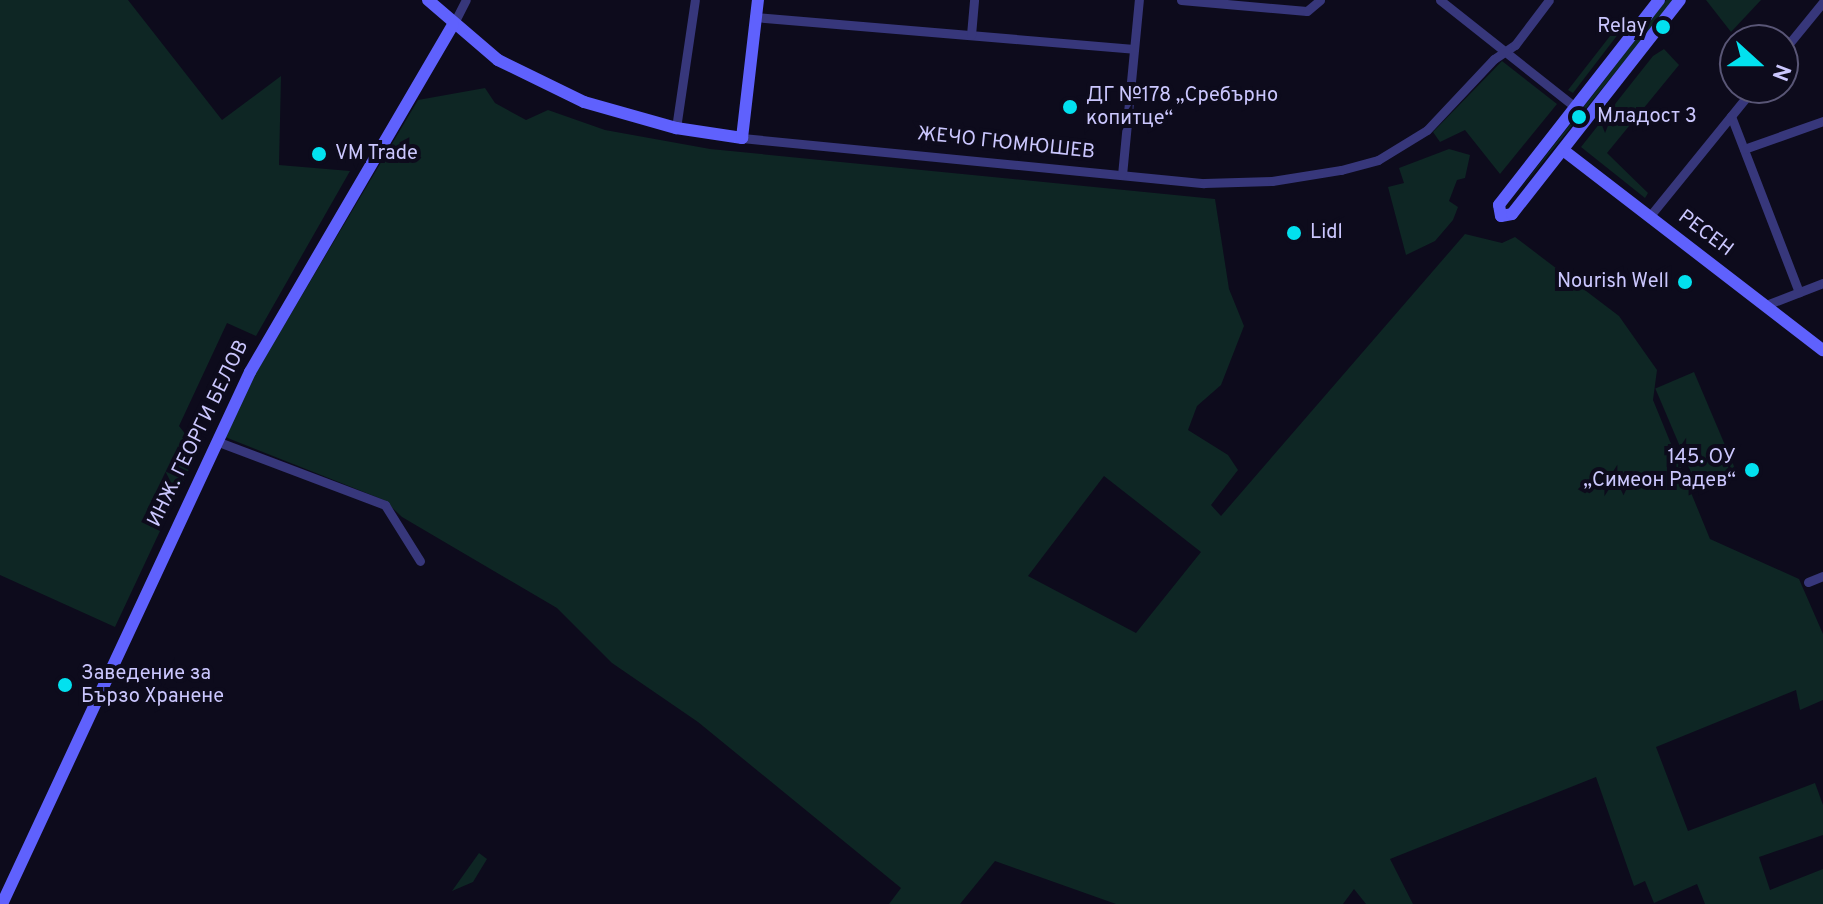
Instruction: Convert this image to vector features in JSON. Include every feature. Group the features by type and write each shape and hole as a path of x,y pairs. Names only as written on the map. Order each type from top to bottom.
{"street":[{"name":"ЖЕЧО ГЮМЮШЕВ","path":"428,0 453,25 498,60 555,89 676,128 742,138 1204,183 1272,181 1378,160 1427,130 1505,52 1549,0"},
{"name":"ИНЖ. ГЕОРГИ БЕЛОВ","path":"2,904 216,441 265,345 466,0"},
{"path":"676,128 695,0"},
{"path":"742,138 758,0"},
{"path":"971,35 974,0"},
{"path":"1122,175 1139,0"},
{"path":"1181,0 1307,11 1320,0"},
{"path":"1440,0 1575,107"},
{"path":"1659,0 1499,205 1501,216 1512,214 1680,0"},
{"path":"1799,31 1823,2"},
{"path":"754,17 1134,49"},
{"path":"1649,217 1741,104"},
{"path":"1731,116 1799,292"},
{"path":"1744,149 1823,121"},
{"name":"РЕСЕН","path":"1563,150 1823,350"},
{"path":"1766,305 1823,283"},
{"path":"216,441 385,505 420,561"},
{"path":"1808,582 1823,576"}],"green space":[{"path":"0,0 128,0 222,120 281,76 279,165 350,171 256,336 227,323 179,426 198,450 115,627 0,575"},
{"path":"1666,0 1674,0 1514,197"},
{"path":"1706,0 1761,0 1738,24 1725,24"},
{"path":"1617,27 1619,33 1573,93 1568,90"},
{"path":"1664,49 1679,65 1607,153 1648,193 1645,198 1581,147 1653,56"},
{"path":"1502,61 1557,104 1500,174 1465,130 1440,142 1433,132"},
{"path":"485,88 495,103 526,120 548,110 605,130 710,149 1215,199 1229,289 1244,326 1221,385 1197,406 1188,430 1228,455 1238,470 1211,505 1221,516 1465,234 1502,243 1515,237 1619,316 1657,370 1653,400 1710,539 1799,579 1823,634 1823,700 1800,710 1796,690 1656,747 1688,831 1815,783 1823,805 1823,835 1759,857 1770,890 1823,869 1823,904 1705,904 1697,884 1654,903 1645,881 1634,886 1596,777 1390,859 1413,904 1366,904 1354,889 1343,904 1116,904 995,861 960,904 889,904 901,888 698,722 612,663 557,608 402,517 384,500 225,437 251,381 418,100","holes":["1104,476 1201,552 1136,633 1028,576"]},
{"path":"1449,149 1470,155 1465,178 1457,180 1449,201 1458,207 1453,220 1435,241 1406,255 1388,187 1404,183 1399,168"},
{"path":"1694,372 1739,477 1700,493 1655,388"},
{"path":"479,853 487,859 473,882 452,891"}],"place":[{"name":"Relay","path":"1663,27"},
{"name":"ДГ №178 „Сребърно копитце“","path":"1070,107"},
{"name":"Младост 3","path":"1579,117"},
{"name":"VM Trade","path":"319,154"},
{"name":"Lidl","path":"1294,233"},
{"name":"Nourish Well","path":"1685,282"},
{"name":"145. ОУ „Симеон Радев“","path":"1752,470"},
{"name":"Заведение за Бързо Хранене","path":"65,685"}]}
